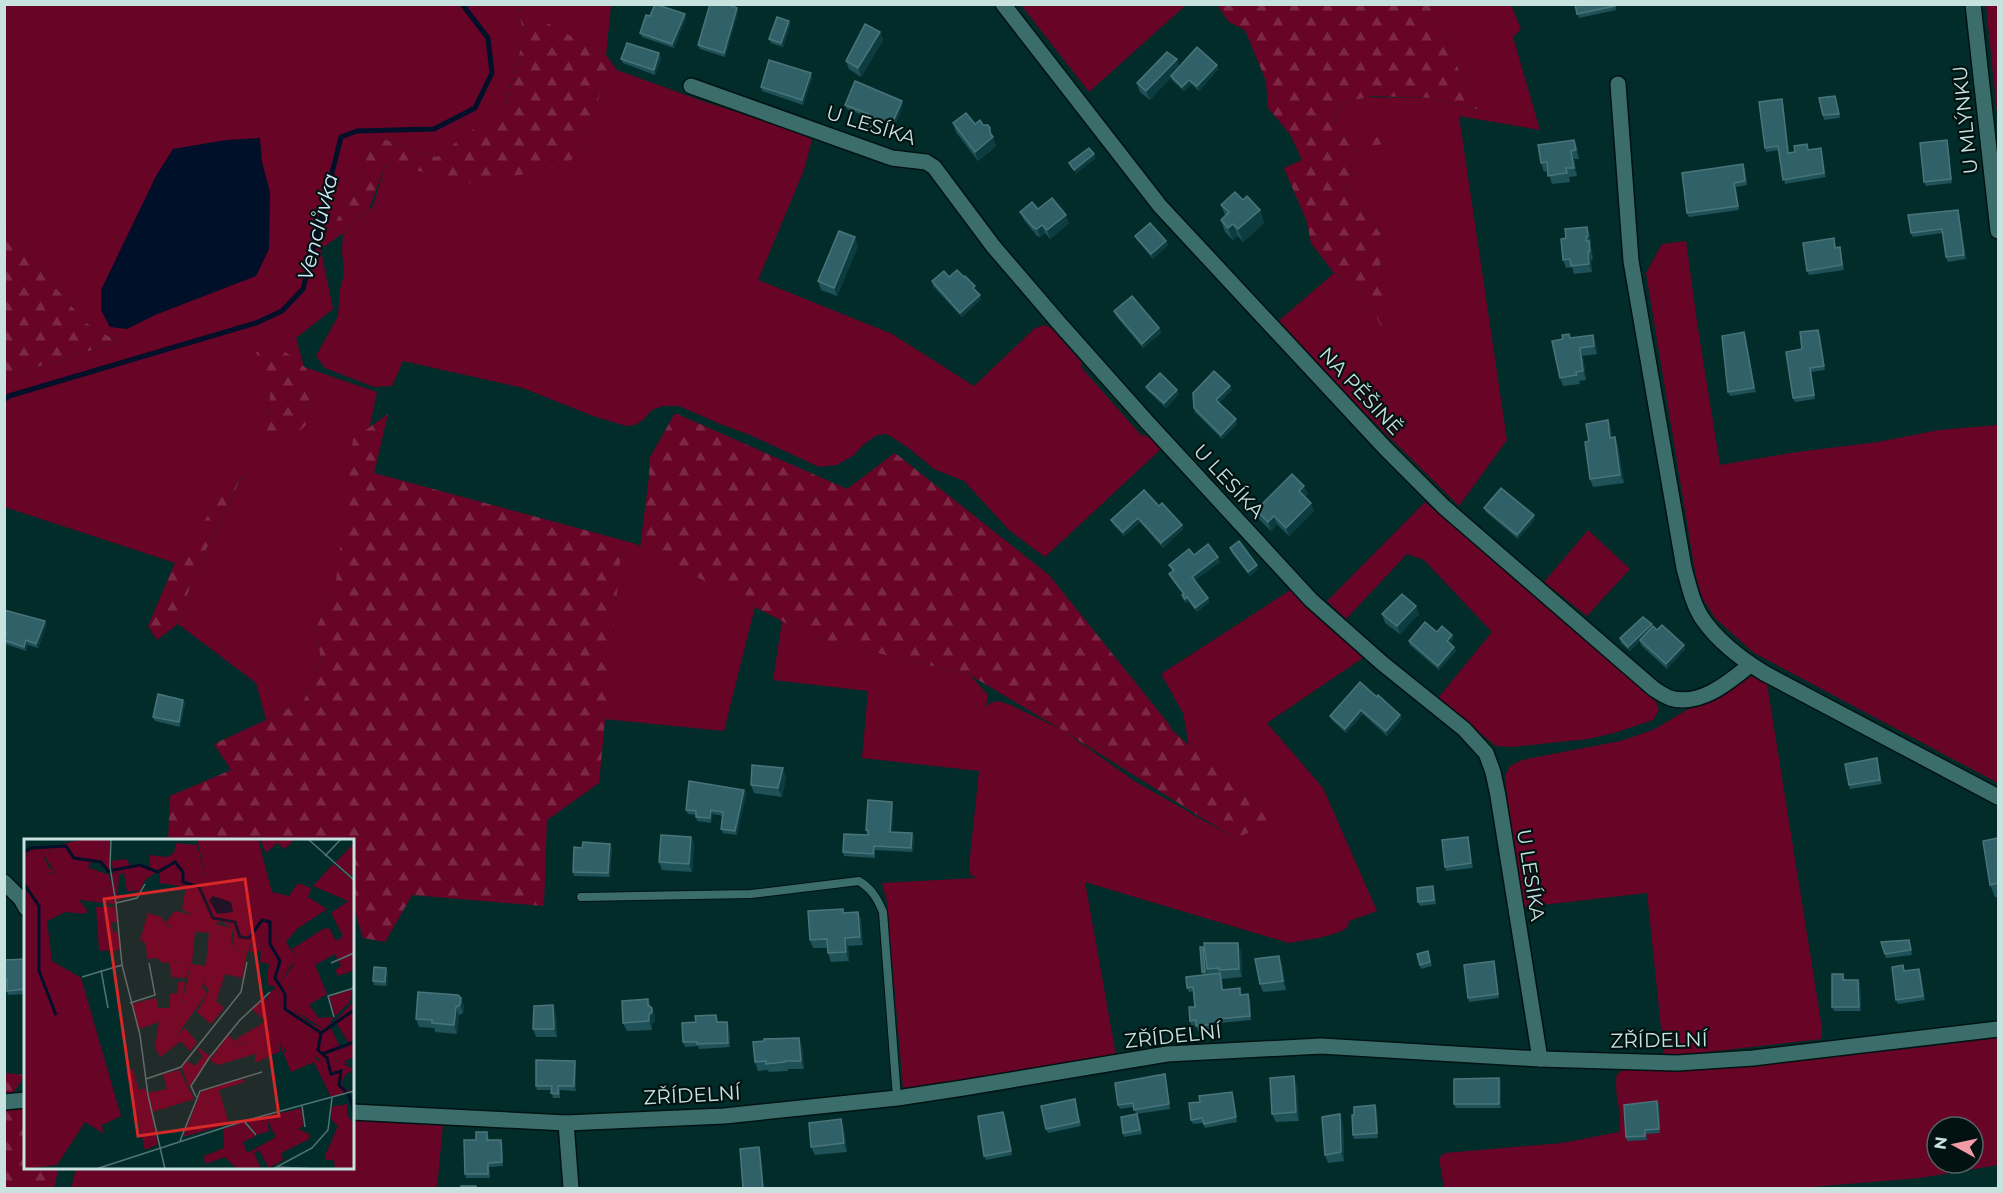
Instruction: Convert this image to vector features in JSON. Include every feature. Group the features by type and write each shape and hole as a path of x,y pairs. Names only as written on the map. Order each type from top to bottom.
{"street":[{"name":"NA PĚŠINĚ","path":"1003,4 1160,207 1378,440 1444,507 1654,689 1670,698 1688,700 1702,697 1734,678 1750,665"},
{"name":"U MLÝNKU","path":"1973,4 1998,231"},
{"path":"1618,84 1631,261 1684,568 1691,596 1704,621 1726,645 1750,665 1998,797"},
{"name":"U LESÍKA","path":"691,86 892,158 926,162 934,166 993,246 1059,323 1170,448 1311,600 1382,663 1464,729 1486,753 1498,796 1540,1059"},
{"path":"4,882 24,904"},
{"name":"ZŘÍDELNÍ","path":"354,1112 566,1123 724,1116 897,1098 1167,1054 1321,1046 1540,1059 1677,1063 1753,1058 1998,1029"},
{"path":"4,1102 24,1100"},
{"path":"566,1123 571,1188"}],"lane":[{"path":"581,897 751,894 859,881 875,896 883,912 897,1098"}],"green space":[{"path":"5,5 611,5 606,55 518,8 524,37 505,106 437,157 374,136 356,189 320,246 333,309 296,338 304,367 377,392 335,589 316,628 321,661 304,700 266,720 256,683 178,624 194,574 242,477 242,467 175,563 5,507 5,377 118,342 86,323 5,229","holes":["313,391 306,406 306,425 267,431 270,395"]},
{"path":"1021,5 1186,5 1089,92"},
{"path":"1217,5 1429,5 1462,77 1483,111 1433,98 1372,96 1342,103 1333,125 1397,142 1355,148 1348,188 1380,233 1380,260 1390,340 1361,292 1334,273 1311,243 1307,222 1284,168 1302,160 1290,134 1268,108 1266,81 1245,30 1229,22"},
{"path":"1429,5 1511,5 1521,29 1513,37 1540,130 1459,116 1507,440 1459,506 1275,324 1334,273 1361,292 1389,338 1380,260 1380,233 1348,188 1355,147 1395,142 1333,126 1342,103 1367,97 1433,98 1482,111 1461,75"},
{"path":"1986,5 1998,5 1998,122"},
{"path":"518,7 606,55 617,70 607,77 576,156 558,167 504,178 486,187 386,163 369,209 320,250 320,246 356,189 374,136 437,157 506,104 524,37"},
{"path":"617,70 705,102 798,131 812,140 804,170 758,280 892,334 974,386 1035,328 1045,325 1052,329 1082,363 1081,367 1141,435 1150,437 1161,449 1045,557 1010,531 964,481 934,469 887,434 877,435 854,455 837,465 819,467 679,406 663,406 652,410 635,425 626,426 593,416 523,388 403,361 392,386 374,387 325,368 316,356 338,316 340,289 344,274 343,233 373,206 386,163 485,186 509,175 576,156 607,77"},
{"path":"5,229 86,323 118,342 5,377"},
{"path":"1686,241 1720,465 1878,442 1939,430 1998,425 1998,783 1754,653 1715,618 1702,597 1696,577 1646,273 1662,244"},
{"path":"279,347 306,368 313,391 306,406 306,425 294,436 267,431 270,395 256,352"},
{"path":"675,413 847,489 895,453 1049,575 1172,730 1257,807 1266,805 1285,820 1234,838 970,675 815,638 640,548 649,459"},
{"path":"388,414 374,473 622,540 599,783 547,820 544,906 412,895 385,942 363,938 354,908 354,839 168,839 170,796 231,770 214,744 304,700 321,661 316,628 335,589 353,439"},
{"path":"242,466 242,476 194,574 178,624 157,640 148,626 175,563"},
{"path":"1425,502 1656,702 1659,710 1653,720 1588,739 1513,747 1496,746 1438,698 1492,632 1424,560 1407,554 1346,619 1327,601"},
{"path":"1588,530 1630,569 1587,616 1544,582"},
{"path":"622,540 636,544 755,607 724,731 604,719"},
{"path":"1292,589 1364,657 1267,723 1323,788 1377,911 1349,921 1348,927 1335,934 1289,943 1085,882 1116,1055 906,1090 903,1087 887,902 882,883 976,878 970,874 969,866 979,771 862,758 868,691 773,680 782,621 816,638 970,675 988,695 986,707 998,701 1062,730 1136,782 1234,838 1258,808 1189,746 1183,713 1161,674"},
{"path":"1757,677 1767,684 1822,1039 1664,1057 1647,893 1523,907 1510,825 1505,775 1510,766 1522,760 1620,741 1653,730 1736,681"},
{"path":"1998,1038 1998,1165 1985,1167 1985,1115 1925,1115 1925,1175 1938,1175 1920,1178 1799,1188 1444,1188 1439,1158 1445,1153 1562,1143 1619,1132 1620,1118 1616,1081 1617,1074 1625,1069 1766,1062"},
{"path":"4,1073 24,1075 8,1101 24,1104 24,1169 59,1169 54,1188 5,1188"},
{"path":"354,1118 443,1124 437,1188 71,1188 76,1169 354,1169"}],"water":[{"path":"260,138 262,162 270,192 269,249 256,276 155,315 127,329 110,327 101,310 101,290 156,176 173,149 226,140"}],"building":[{"path":"655,4 685,14 672,44 640,33 646,15 650,16"},
{"path":"710,4 727,4 737,8 724,53 698,45"},
{"path":"1575,4 1614,4 1615,6 1577,14"},
{"path":"777,17 789,21 781,43 769,39"},
{"path":"865,24 880,32 858,68 846,61"},
{"path":"627,43 659,53 654,70 621,59"},
{"path":"1197,47 1217,65 1197,86 1189,80 1182,87 1171,76"},
{"path":"1167,52 1177,59 1146,91 1137,83"},
{"path":"769,60 811,73 802,100 761,87"},
{"path":"855,81 902,101 892,124 878,118 874,127 864,123 868,114 845,105"},
{"path":"1835,96 1839,114 1823,115 1819,98"},
{"path":"1782,99 1788,153 1795,152 1794,146 1807,144 1808,150 1821,148 1824,173 1783,180 1778,146 1765,148 1759,102"},
{"path":"966,113 975,124 980,120 983,125 988,125 993,137 975,152 953,123"},
{"path":"1574,140 1576,150 1571,151 1574,168 1566,168 1567,173 1548,176 1547,162 1541,163 1538,145"},
{"path":"1947,140 1951,179 1924,182 1920,143"},
{"path":"1089,148 1094,154 1074,170 1069,163"},
{"path":"1743,164 1745,181 1734,183 1738,206 1687,213 1682,173"},
{"path":"1235,192 1243,200 1247,196 1260,210 1238,229 1233,224 1228,228 1221,220 1229,212 1221,205"},
{"path":"1052,198 1066,215 1047,230 1042,225 1037,229 1034,228 1020,212 1032,202 1038,209"},
{"path":"1958,210 1964,255 1946,257 1942,229 1911,233 1908,215"},
{"path":"1150,223 1166,241 1151,254 1135,236"},
{"path":"1587,227 1589,264 1571,266 1570,259 1563,260 1561,239 1566,238 1565,229"},
{"path":"839,231 855,237 834,288 818,281"},
{"path":"1834,238 1835,248 1840,247 1842,265 1807,271 1803,243"},
{"path":"957,270 975,286 973,288 980,295 960,313 932,281 944,271 949,277"},
{"path":"1132,296 1159,328 1142,344 1114,311"},
{"path":"1818,330 1824,366 1810,368 1814,395 1793,398 1786,352 1802,349 1800,332"},
{"path":"1744,332 1754,388 1728,392 1722,336"},
{"path":"1569,334 1570,338 1593,335 1594,346 1580,348 1583,371 1576,372 1577,375 1560,378 1552,341 1563,339 1562,335"},
{"path":"1214,371 1230,386 1216,400 1236,419 1221,435 1194,408 1193,393"},
{"path":"1160,373 1177,390 1164,403 1146,387"},
{"path":"1608,420 1610,438 1615,437 1620,475 1590,479 1585,442 1589,441 1586,424"},
{"path":"1292,474 1304,486 1299,491 1311,503 1286,528 1274,516 1268,522 1256,510"},
{"path":"1501,488 1534,515 1517,535 1484,508"},
{"path":"1144,490 1159,506 1162,503 1182,525 1161,543 1138,518 1123,532 1111,520"},
{"path":"1239,541 1257,565 1248,572 1230,548"},
{"path":"1208,544 1218,557 1192,577 1208,598 1195,608 1187,597 1185,599 1182,595 1184,594 1169,574 1174,570 1169,565 1189,549 1194,555"},
{"path":"1402,594 1416,606 1397,626 1382,614"},
{"path":"4,610 45,621 36,644 26,640 24,647 4,640 6,633 4,633"},
{"path":"1643,617 1652,624 1628,647 1620,638"},
{"path":"1425,622 1437,632 1442,626 1452,635 1447,641 1454,647 1438,666 1409,641"},
{"path":"1662,625 1684,645 1666,664 1640,640 1653,626 1657,630"},
{"path":"1360,682 1400,715 1386,731 1361,710 1345,729 1330,716"},
{"path":"158,694 183,700 179,722 153,717"},
{"path":"1877,758 1880,780 1849,785 1845,764"},
{"path":"752,765 783,768 778,788 751,785"},
{"path":"689,781 744,790 735,831 721,829 723,812 711,810 710,818 696,817 696,811 686,810"},
{"path":"868,800 892,802 890,832 912,833 911,848 874,846 873,854 843,852 844,834 868,835 868,830 866,830"},
{"path":"661,835 691,837 689,864 659,862"},
{"path":"1468,837 1471,863 1445,867 1442,840"},
{"path":"1998,838 1998,883 1990,885 1983,841"},
{"path":"583,842 610,844 608,873 573,872 574,847 582,848"},
{"path":"1433,886 1434,900 1418,902 1417,888"},
{"path":"843,909 843,913 858,912 860,937 845,938 846,952 828,953 827,939 810,940 808,911"},
{"path":"1909,940 1911,950 1885,954 1881,942"},
{"path":"1204,943 1238,943 1239,969 1207,969"},
{"path":"1200,947 1203,947 1205,972 1202,972"},
{"path":"1428,951 1430,962 1420,965 1417,954"},
{"path":"1279,956 1283,981 1260,984 1255,959"},
{"path":"24,959 24,989 7,991 7,979 4,979 4,960"},
{"path":"1494,961 1498,994 1468,998 1464,965"},
{"path":"1903,965 1904,971 1919,969 1923,996 1896,1000 1892,967"},
{"path":"374,967 386,968 385,982 373,981"},
{"path":"1220,973 1222,990 1240,988 1240,995 1248,994 1250,1016 1218,1019 1218,1024 1196,1026 1196,1020 1190,1021 1189,1007 1195,1007 1193,987 1187,988 1186,977"},
{"path":"1832,974 1843,974 1843,980 1858,980 1859,1007 1832,1007"},
{"path":"418,992 458,995 461,998 460,1005 456,1007 454,1025 416,1019"},
{"path":"648,999 648,1005 652,1008 649,1021 623,1023 622,1001"},
{"path":"553,1005 554,1029 533,1029 534,1006"},
{"path":"716,1015 717,1022 727,1022 728,1043 683,1042 682,1023 696,1022 695,1016"},
{"path":"799,1038 801,1061 766,1064 766,1061 755,1062 753,1042 764,1041 764,1039"},
{"path":"536,1060 575,1061 574,1086 558,1086 558,1094 551,1093 552,1086 536,1086"},
{"path":"1165,1074 1169,1104 1134,1110 1133,1103 1118,1105 1115,1083"},
{"path":"1294,1076 1296,1112 1272,1114 1270,1078"},
{"path":"1499,1078 1499,1104 1454,1104 1454,1079"},
{"path":"1232,1092 1236,1117 1204,1124 1202,1118 1191,1120 1189,1103 1200,1102 1199,1096"},
{"path":"1075,1099 1079,1122 1046,1129 1041,1106"},
{"path":"1657,1101 1659,1129 1645,1130 1645,1136 1626,1137 1624,1105"},
{"path":"1375,1105 1377,1133 1353,1135 1354,1107"},
{"path":"1003,1112 1011,1151 984,1156 978,1116"},
{"path":"1137,1114 1140,1130 1123,1133 1121,1117"},
{"path":"1340,1114 1341,1152 1325,1155 1322,1117"},
{"path":"841,1119 844,1143 811,1147 809,1123"},
{"path":"476,1132 487,1132 487,1140 501,1140 502,1162 488,1163 488,1174 465,1174 464,1140 476,1140"},
{"path":"759,1147 763,1188 743,1188 740,1149"},
{"path":"461,1186 476,1186 476,1188 461,1188"}],"waterway":[{"name":"Venclůvka","path":"4,400 9,396 256,323 282,311 303,289 341,137 357,131 434,129 475,108 492,73 488,38 462,4"}]}
